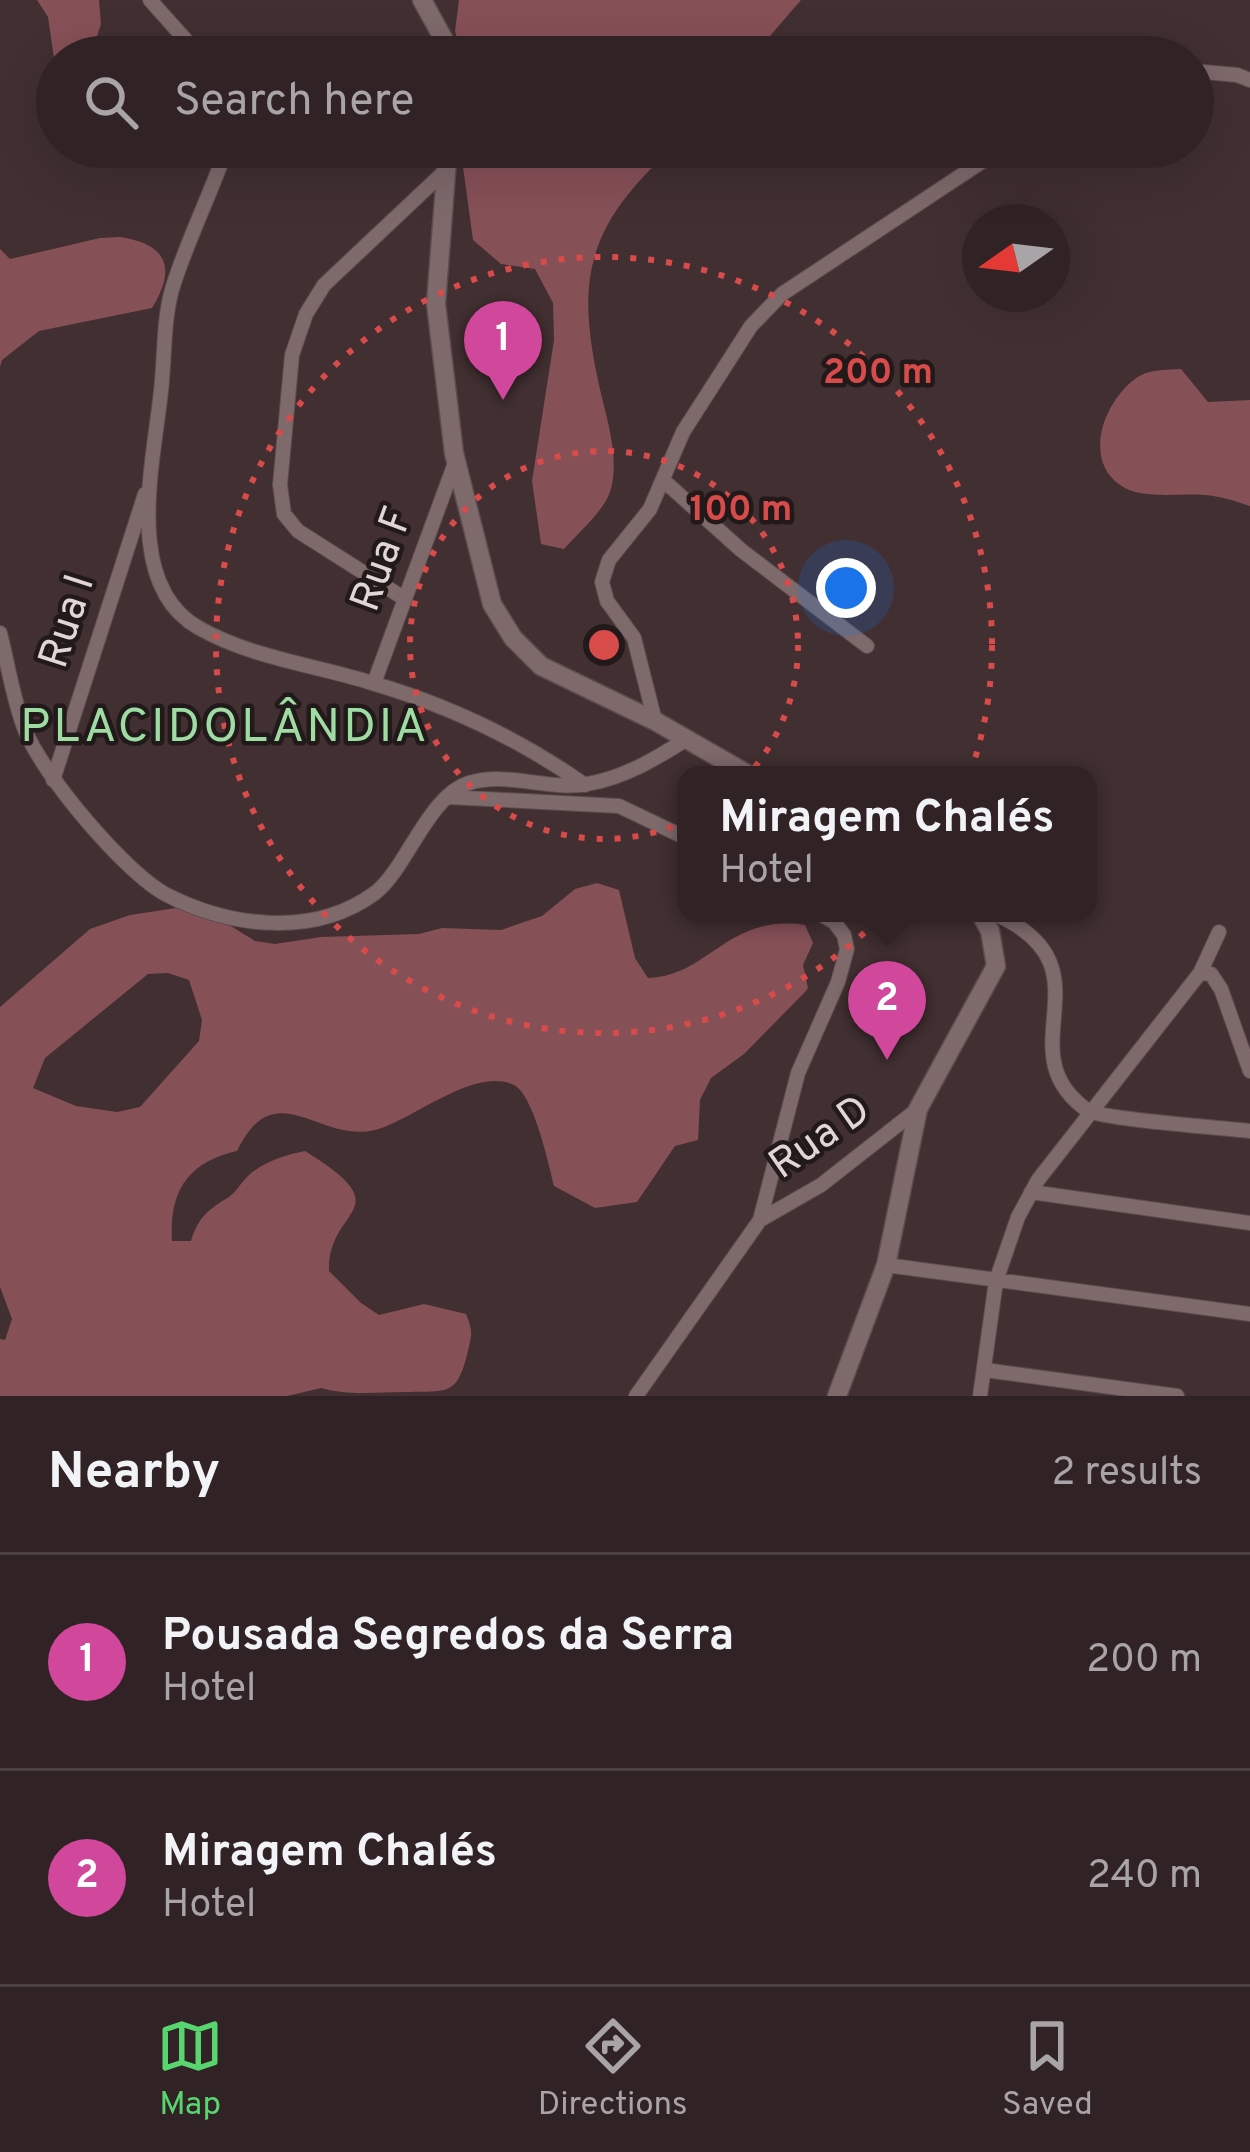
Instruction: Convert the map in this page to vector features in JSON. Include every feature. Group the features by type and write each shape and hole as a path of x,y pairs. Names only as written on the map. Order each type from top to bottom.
{"street":[{"path":"150,0 182,36"},
{"path":"422,0 442,36"},
{"path":"1214,72 1250,80"},
{"path":"219,168 172,287 148,484 151,549 163,592 195,626 285,661 374,683 481,724 543,755 585,785"},
{"path":"655,721 634,638 607,602 602,582 609,560 650,509 683,431 751,326 782,294 972,168"},
{"path":"446,170 436,304 456,461 492,604 513,638 541,666 655,721 733,766"},
{"path":"405,599 298,531 284,514 282,463 292,355 306,314 324,285 446,170"},
{"name":"Rua F","path":"374,683 456,461"},
{"path":"663,481 741,550 867,646"},
{"name":"Rua I","path":"53,780 148,484"},
{"path":"0,633 25,730 53,780 103,839 162,892 230,921 290,922 336,914 377,891 449,796 467,783 509,779 585,785 642,767 686,739"},
{"path":"449,796 619,806 677,834"},
{"path":"636,1396 760,1220 798,1073 838,982 847,949 835,922"},
{"path":"837,1396 886,1265 918,1109 996,966 985,922"},
{"path":"1013,922 1037,938 1049,955 1055,976 1052,1060 1064,1086 1090,1112 1250,1131"},
{"path":"980,1396 996,1281 1031,1192 1201,973 1219,932"},
{"path":"1201,973 1210,974 1221,988 1250,1072"},
{"name":"Rua D","path":"760,1220 821,1185 918,1109"},
{"path":"1031,1192 1250,1222"},
{"path":"886,1265 1250,1314"},
{"path":"985,1370 1178,1396"}],"shaded area":[{"path":"37,0 99,0 97,36 51,36 48,17"},
{"path":"459,0 801,0 770,36 456,36"},
{"path":"463,168 652,168 620,206 593,262 589,325 612,447 613,481 602,507 564,549 541,544 532,481 554,340 553,303 535,269 501,264 473,240"},
{"path":"120,237 148,245 163,260 164,281 152,308 39,331 2,360 0,367 0,249 10,259"},
{"path":"1181,369 1208,402 1250,400 1250,506 1210,496 1138,493 1109,474 1100,445 1115,401 1140,376"},
{"path":"597,883 619,890 635,958 648,978 687,967 757,928 805,925 813,943 803,965 808,988 744,1054 711,1078 700,1100 698,1140 675,1146 637,1202 595,1208 554,1186 528,1101 514,1085 498,1081 462,1089 375,1130 355,1132 283,1113 267,1116 237,1151 194,1171 174,1207 172,1241 191,1241 205,1214 232,1195 246,1177 276,1159 305,1151 350,1186 356,1199 331,1250 329,1271 379,1315 424,1304 466,1314 470,1340 455,1383 433,1392 352,1393 321,1388 287,1396 0,1396 0,1339 5,1340 12,1319 0,1287 0,1007 90,929 130,915 176,908 196,911 218,918 255,941 275,944 321,937 419,934 442,928 501,930 542,916 575,889","holes":["168,973 189,980 202,1020 199,1041 140,1107 117,1112 76,1106 33,1088 45,1058 148,974"]}],"place":[{"name":"Pousada Segredos da Serra","path":"503,400"},
{"name":"Miragem Chalés","path":"887,1060"}],"district":[{"name":"PLACIDOLÂNDIA","path":"225,729"}]}
